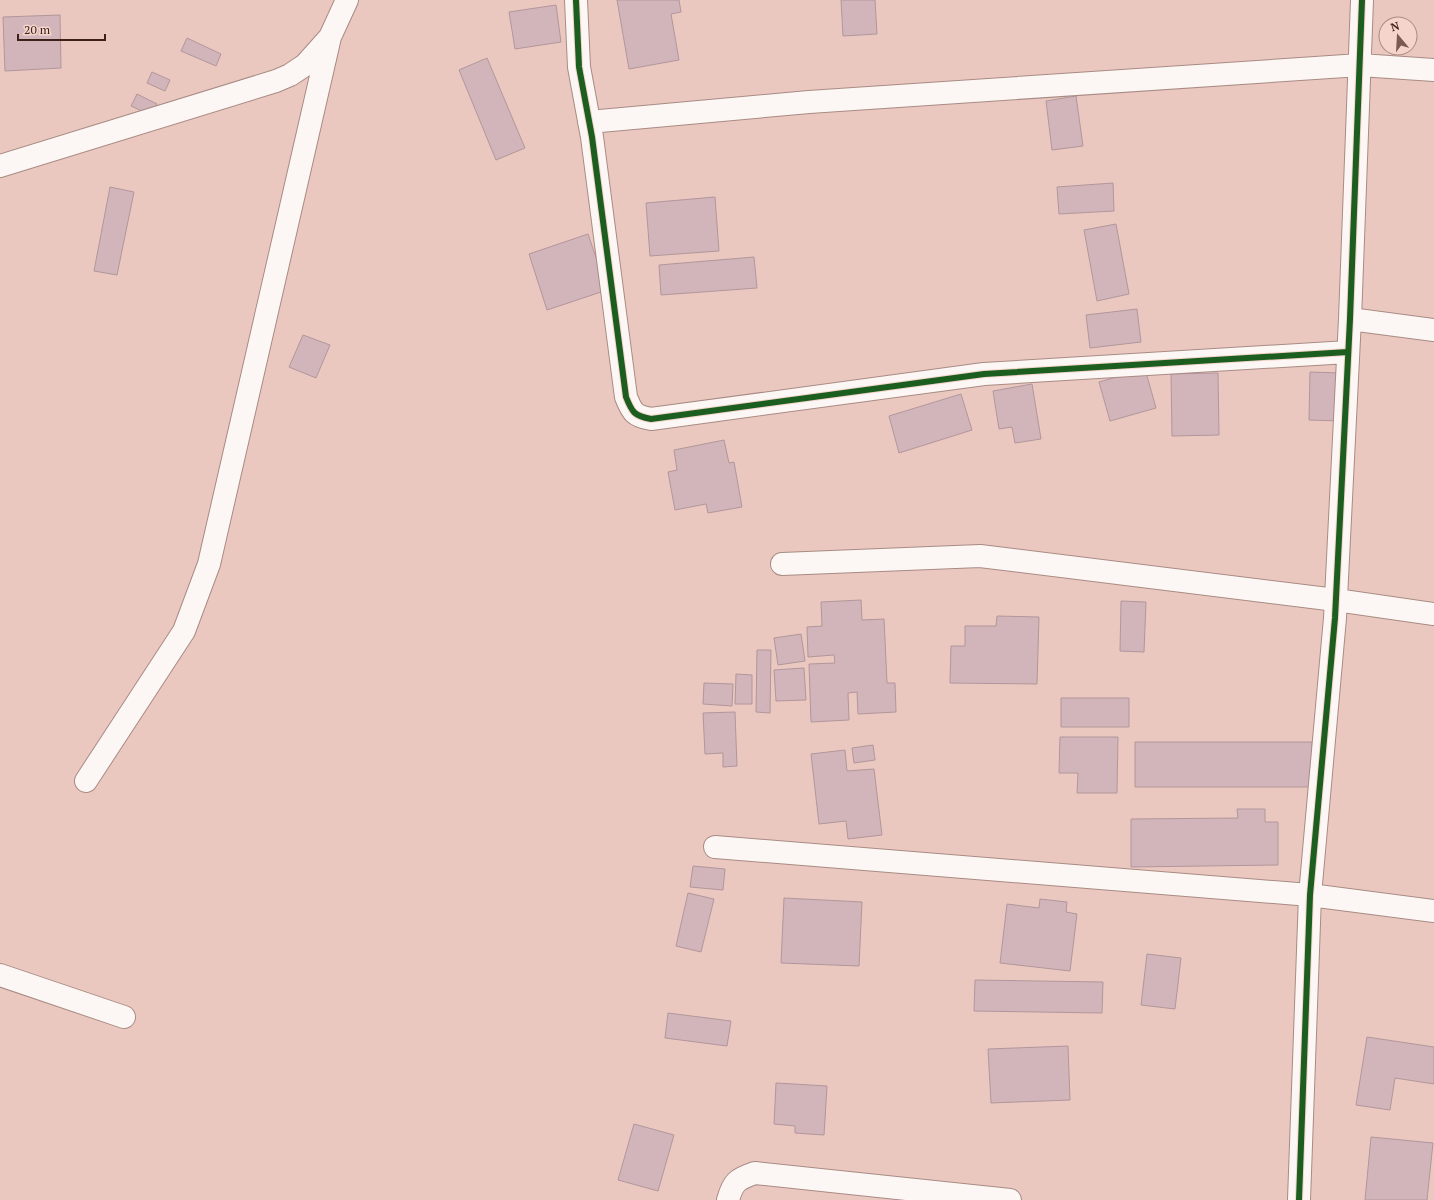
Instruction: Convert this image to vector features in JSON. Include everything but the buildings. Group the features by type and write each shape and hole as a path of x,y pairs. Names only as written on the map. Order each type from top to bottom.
{"street":[{"path":"86,781 184,631 209,564 330,37 347,0"},
{"path":"576,0 579,67 589,122 626,397 631,410 641,417 651,419 984,374 1348,352"},
{"path":"1299,1200 1310,895 1336,600 1350,319 1362,0"},
{"path":"0,166 276,81 305,65 330,37"},
{"path":"589,122 809,102 1360,65 1434,70"},
{"path":"1350,319 1434,330"},
{"path":"782,564 980,556 1336,600 1434,614"},
{"path":"715,847 1310,895 1434,911"},
{"path":"0,975 124,1016"},
{"path":"728,1200 732,1186 743,1177 755,1173 1010,1200"}],"cycle path":[{"path":"576,0 579,67 592,137 626,397 632,410 637,415 651,419 984,374 1348,352"},
{"path":"1299,1200 1310,895 1335,618 1350,319 1362,0"}]}
